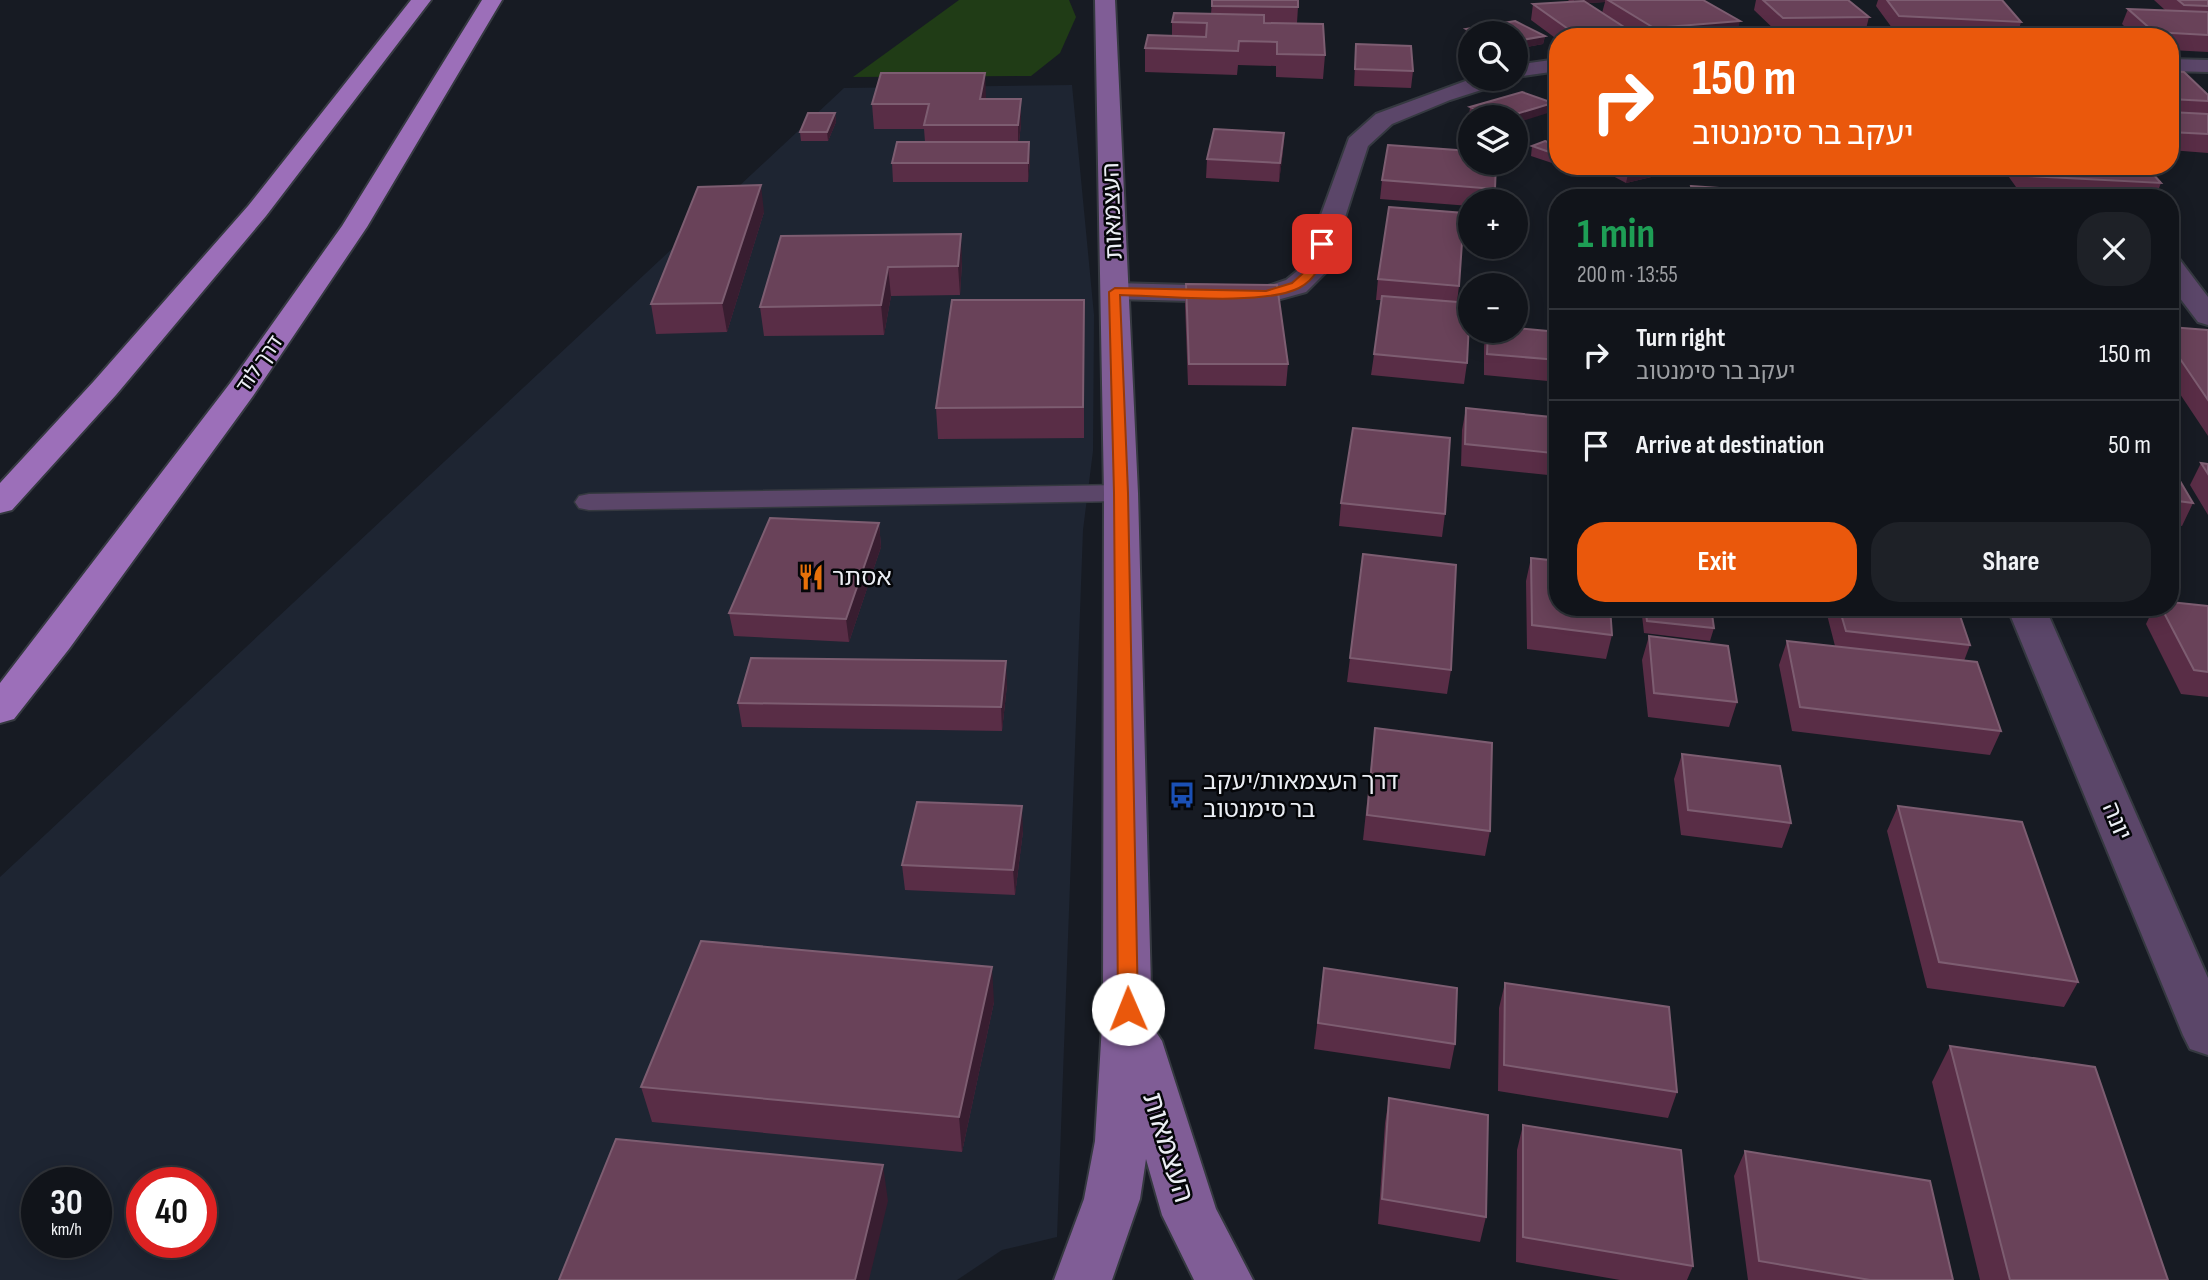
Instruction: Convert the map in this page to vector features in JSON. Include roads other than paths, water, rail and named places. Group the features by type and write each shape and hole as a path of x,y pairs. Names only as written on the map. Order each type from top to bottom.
{"main road":[{"path":"0,503 105,388 257,211 421,0"},
{"name":"דרך לוד","path":"0,710 55,641 234,400 354,227 492,0"}],"street":[{"name":"העצמאות","path":"1083,1280 1112,1199 1122,1141 1128,1009 1121,493 1105,0"},
{"path":"2179,65 2208,66"},
{"path":"1528,69 1549,66"},
{"path":"1115,292 1266,295 1296,286 1314,270 1357,143 1384,119 1458,90"},
{"path":"2179,279 2208,316"},
{"name":"יונה","path":"2030,616 2208,1035"},
{"name":"העצמאות","path":"1128,1009 1190,1215 1224,1280"}],"lane":[{"path":"589,502 1121,493"}],"place":[{"name":"אסתר","path":"811,577"},
{"name":"דרך העצמאות/יעקב בר סימנטוב","path":"1182,795"}]}
